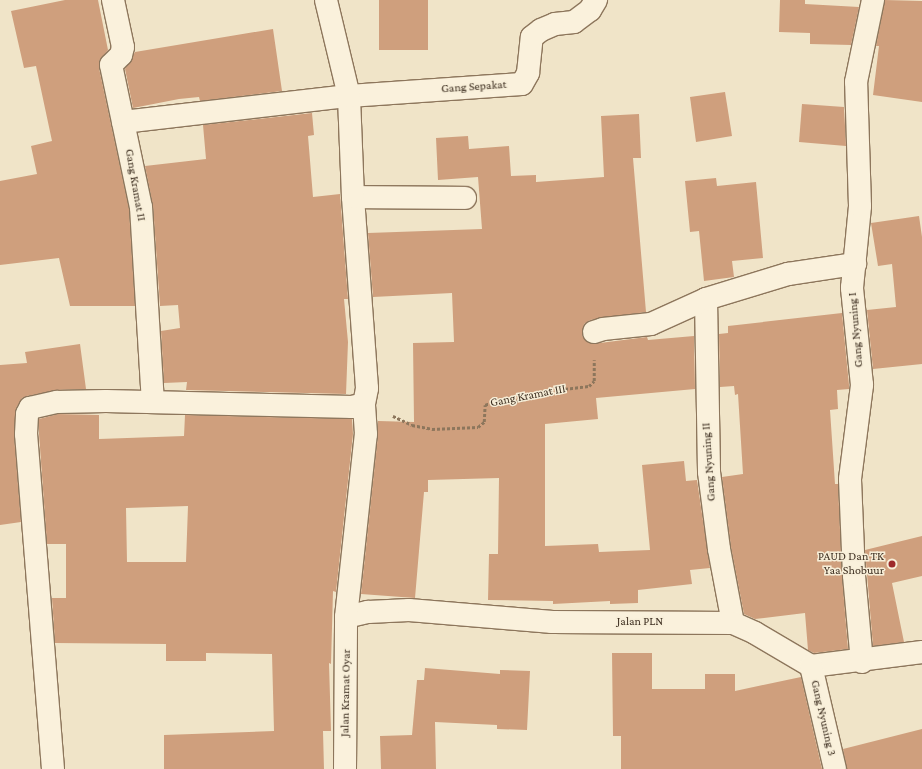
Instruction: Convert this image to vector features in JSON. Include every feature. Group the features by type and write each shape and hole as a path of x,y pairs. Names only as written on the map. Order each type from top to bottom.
{"street":[{"name":"Gang Kramat II","path":"113,0 123,47 120,55 111,65 141,207 153,402"},
{"name":"Jalan Kramat Oyar","path":"326,0 349,96 353,197 367,388 364,404 366,434 346,617 345,769"},
{"name":"Gang Sepakat","path":"349,96 522,84 528,73 532,37 540,30 555,24 574,22 590,10 596,0"},
{"name":"Gang Nyuning I","path":"862,662 854,575 850,478 862,385 852,288 860,206 856,82 873,0"},
{"path":"123,122 349,96"},
{"path":"353,197 465,198"},
{"path":"594,332 603,329 651,324 706,299 788,274 855,264"},
{"name":"Gang Nyuning II","path":"706,299 709,472 714,521 732,623"},
{"path":"53,769 29,483 27,414 30,408 37,405 57,402 153,402 352,407 364,404"},
{"name":"Jalan PLN","path":"346,617 368,612 409,610 552,622 732,623 755,633 811,666"},
{"path":"811,666 862,662 922,652"},
{"name":"Gang Nyuning 3","path":"811,666 835,769"}],"path":[{"name":"Gang Kramat III","path":"364,404 412,425 432,429 478,427 484,422 485,405 490,403 523,400 540,392 592,384 594,332"}],"building":[{"path":"65,0 98,0 108,50 99,61 99,68 129,209 135,306 70,306 59,258 0,265 0,181 37,174 31,146 52,141 36,66 24,68 11,11"},
{"path":"379,0 428,0 428,50 379,50"},
{"path":"780,0 805,0 805,4 859,7 851,45 810,44 810,33 779,32"},
{"path":"885,0 922,1 922,102 873,95 879,46 876,46"},
{"path":"273,29 282,91 200,101 199,97 179,99 133,108 125,69 135,52"},
{"path":"725,92 732,136 696,142 690,97"},
{"path":"802,104 844,107 846,146 799,142"},
{"path":"312,113 314,135 308,136 313,197 340,194 348,299 344,299 348,342 346,394 186,390 187,382 164,383 161,331 180,328 178,305 160,306 153,206 145,166 206,159 203,125"},
{"path":"639,114 641,158 633,158 646,312 590,320 584,324 582,336 592,344 647,337 648,340 694,336 695,389 596,398 598,419 545,424 545,546 598,544 599,552 650,550 642,465 684,461 686,481 697,480 710,568 690,570 692,584 638,590 638,603 610,604 610,601 553,604 553,601 488,600 489,554 498,554 499,478 428,480 428,492 424,492 415,598 361,594 378,435 378,421 414,422 413,343 454,342 452,293 373,297 368,233 482,229 478,177 438,180 436,138 468,136 469,149 509,146 511,176 536,175 536,182 604,177 601,116"},
{"path":"716,178 717,186 756,182 763,258 732,261 734,277 704,281 699,231 690,232 685,181"},
{"path":"919,216 922,237 922,364 873,369 867,310 896,307 892,264 878,266 871,223"},
{"path":"842,313 849,389 837,390 838,409 830,410 835,484 838,484 842,576 848,649 814,653 808,650 805,613 755,619 744,614 731,547 722,477 743,474 738,394 735,395 734,386 720,387 719,334 728,333 728,326"},
{"path":"80,344 86,389 57,390 27,396 22,398 16,408 14,435 21,522 0,525 0,365 27,363 25,352"},
{"path":"58,414 99,415 99,439 184,436 185,415 352,419 353,434 336,592 333,591 331,664 329,663 331,731 323,731 324,769 164,769 164,735 274,731 272,654 206,653 206,661 166,661 166,644 55,643 52,598 66,598 66,544 47,544 39,419","holes":["188,506 186,562 127,562 126,508"]},
{"path":"922,536 922,576 892,583 904,642 873,646 865,550"},
{"path":"612,653 652,653 652,689 705,689 705,674 735,674 735,691 801,677 822,769 621,769 621,736 613,736"},
{"path":"425,668 500,674 500,670 530,671 527,730 497,729 497,725 435,722 436,769 381,769 380,736 412,735 417,680 424,680"},
{"path":"922,729 922,769 847,769 843,749"}],"place":[{"name":"PAUD Dan TK Yaa Shobuur","path":"892,564"}]}
